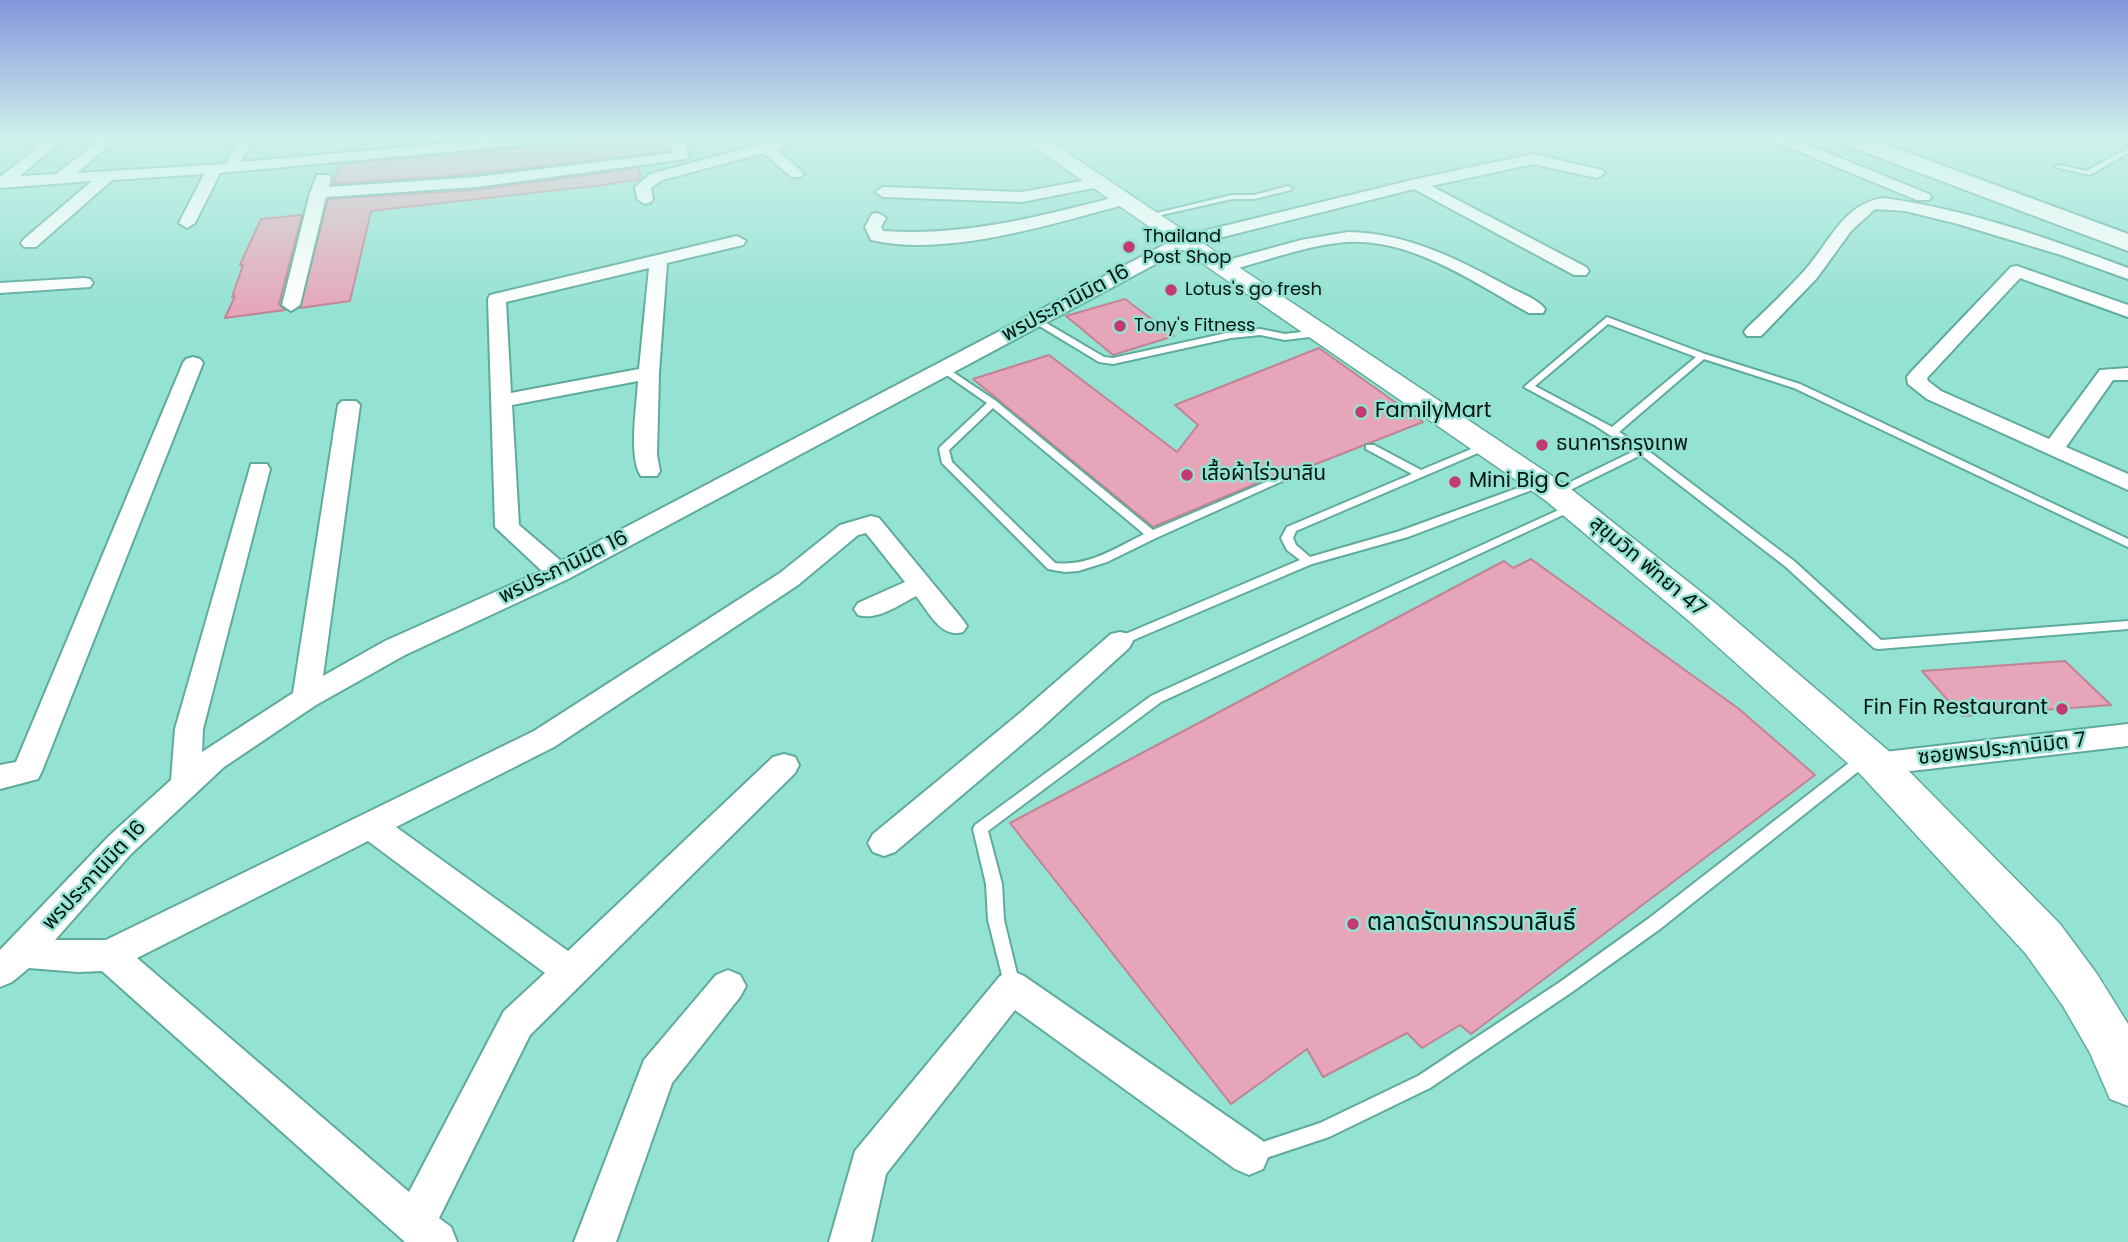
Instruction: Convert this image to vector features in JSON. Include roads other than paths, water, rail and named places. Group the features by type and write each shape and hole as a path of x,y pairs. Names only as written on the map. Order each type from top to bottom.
{"highway":[{"path":"2003,196 2128,243"}],"street":[{"path":"30,243 84,196"},
{"path":"187,223 205,196"},
{"path":"291,305 318,196"},
{"path":"993,196 1124,199"},
{"name":"สุขุมวิท พัทยา 47","path":"1119,196 1557,494 1702,612 1871,760 2043,940 2080,990 2108,1037 2128,1081"},
{"name":"พรประภานิมิต 16","path":"12,962 120,845 214,759 306,698 395,648 559,573 1185,241 1368,196"},
{"path":"1439,196 1580,271"},
{"path":"1922,196 2128,274"},
{"path":"878,218 873,227 877,236 968,236 1016,228 1124,199"},
{"path":"1754,332 1811,274 1857,215 1877,202 1934,213 2067,251"},
{"path":"1223,267 1303,245 1350,236 1380,240 1412,247 1536,309"},
{"path":"559,573 507,527 496,299 737,241"},
{"path":"649,471 646,455 649,373 658,260"},
{"path":"2128,311 2017,271 1917,377 1917,384 1934,395 2128,483"},
{"path":"0,288 84,283"},
{"path":"0,777 27,771 193,363"},
{"path":"501,401 649,373"},
{"path":"2053,449 2108,374 2128,374"},
{"path":"306,698 349,405"},
{"path":"186,785 189,729 259,469"},
{"path":"12,962 109,955 544,738 789,579 849,530 871,523 954,626"},
{"path":"867,609 919,585"},
{"path":"884,843 1030,721 1120,641"},
{"name":"ซอยพรประภานิมิต 7","path":"1871,760 2128,735"},
{"path":"109,955 426,1233 517,1023 784,765"},
{"path":"370,825 569,971"},
{"path":"595,1242 657,1073 728,986"},
{"path":"850,1242 869,1165 1012,987 1249,1154"}],"lane":[{"path":"1124,199 1258,196"},
{"path":"1036,320 1102,360 1113,361 1231,335 1260,332 1285,337 1318,333"},
{"path":"2128,543 1797,386 1702,356 1607,320 1529,387 1613,432 1642,451 1790,564 1878,645 2128,625"},
{"path":"1613,432 1702,356"},
{"path":"944,369 993,403 1152,535"},
{"path":"993,403 944,449 947,463 1052,566 1067,570 1087,567 1152,535 1284,478"},
{"path":"1308,561 1291,547 1287,538 1291,529 1488,445"},
{"path":"1370,447 1419,473"},
{"path":"1012,987 996,920 994,884 980,829 1156,699 1642,451"},
{"path":"1120,641 1308,561 1557,494"},
{"path":"1249,1154 1323,1131 1424,1082 1566,987 1654,924 1871,760"}],"place":[{"name":"Thailand Post Shop","path":"1129,247"},
{"name":"Lotus's go fresh","path":"1171,290"},
{"name":"Tony's Fitness","path":"1120,326"},
{"name":"FamilyMart","path":"1361,412"},
{"name":"ธนาคารกรุงเทพ","path":"1542,445"},
{"name":"เสื้อผ้าไร่วนาสิน","path":"1187,475"},
{"name":"Mini Big C","path":"1455,482"},
{"name":"Fin Fin Restaurant","path":"2062,709"},
{"name":"ตลาดรัตนากรวนาสินธิ์","path":"1353,924"}]}
